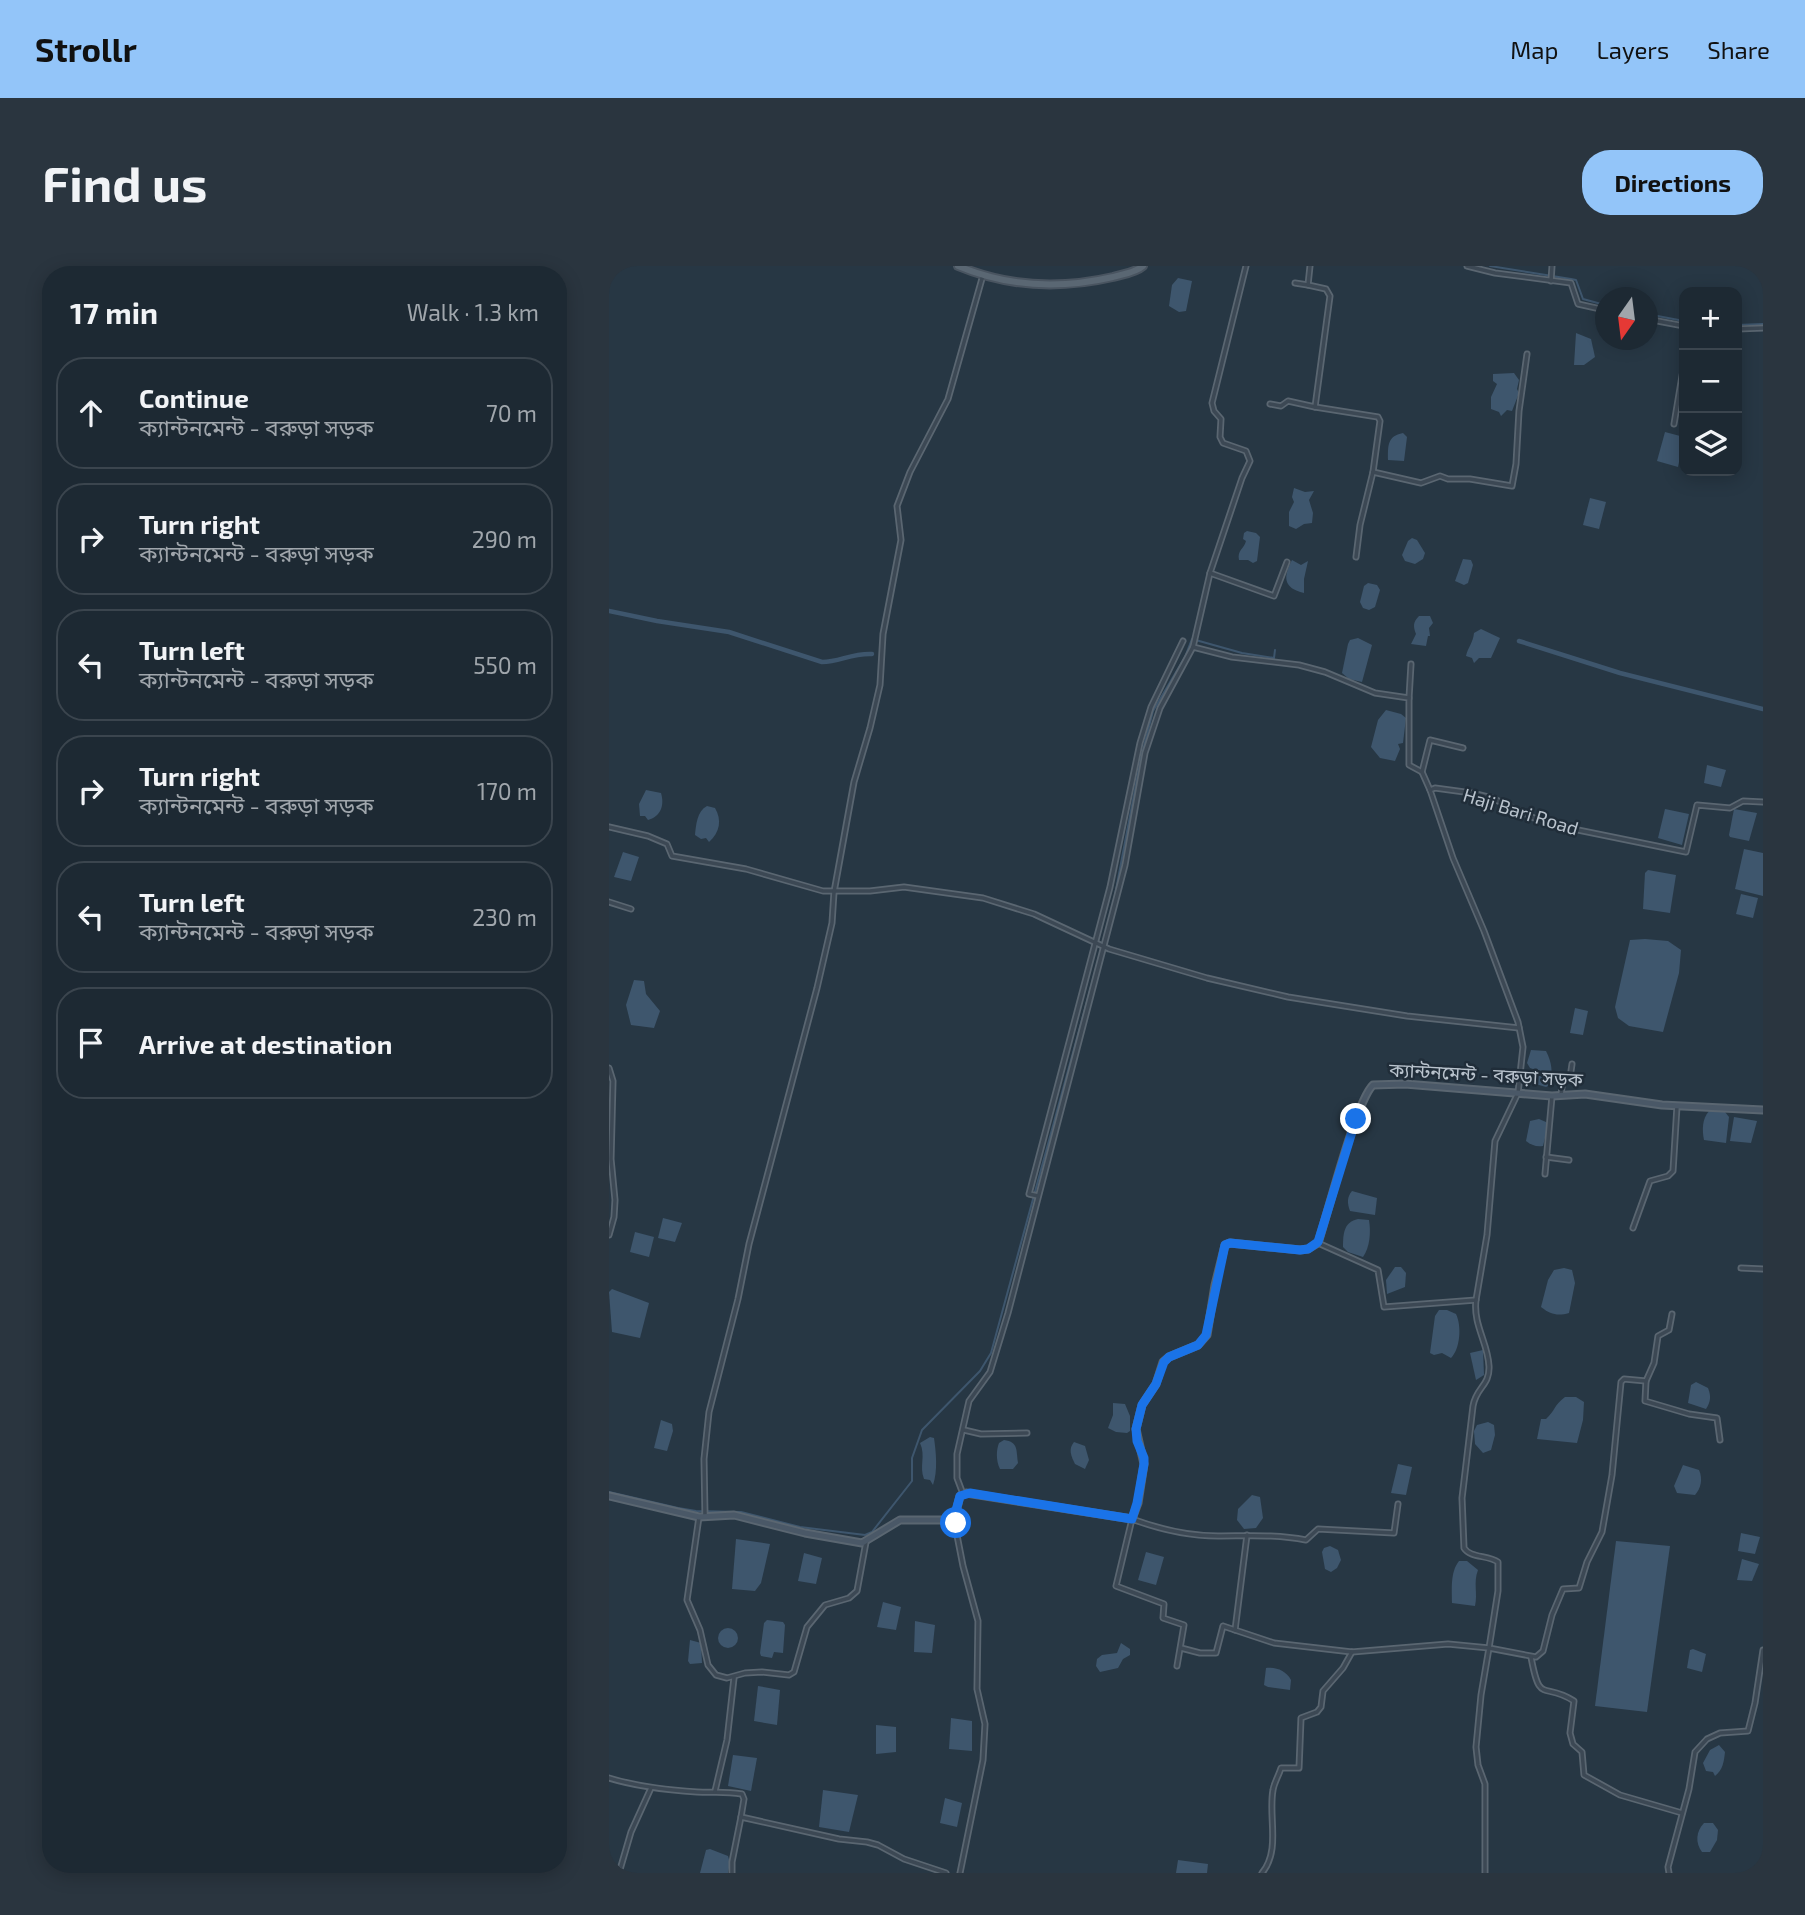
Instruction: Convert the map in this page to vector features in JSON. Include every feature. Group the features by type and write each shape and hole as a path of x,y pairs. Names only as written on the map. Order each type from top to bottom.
{"main road":[{"path":"958,266 983,275 1046,286 1063,286 1131,272 1143,266"},
{"name":"ক্যান্টনমেন্ট - বরুড়া সড়ক","path":"1318,1242 1356,1119 1368,1089 1373,1085 1405,1084 1552,1096 1585,1094 1677,1106 1763,1110"},
{"path":"609,1496 702,1517 734,1515 805,1533 866,1542 900,1520 954,1520 958,1500 963,1494 970,1493 1132,1519 1144,1464 1136,1429 1142,1405 1156,1384 1164,1362 1169,1357 1198,1345 1206,1335 1225,1245 1230,1243 1300,1250 1308,1249 1318,1242"}],"street":[{"path":"963,1494 957,1478 959,1441 964,1430 969,1401 990,1372 1008,1313 1049,1114 1125,865 1145,753 1160,708 1193,646 1210,573 1250,461 1246,451 1223,443 1220,437 1221,419 1213,411 1212,404 1246,266"},
{"path":"1308,285 1310,266"},
{"path":"1467,266 1495,274 1571,283 1578,304 1595,308"},
{"path":"1551,279 1552,269"},
{"path":"866,1542 857,1591 849,1598 825,1605 813,1620 807,1628 794,1672 789,1675 745,1673 734,1678 716,1675 708,1665 700,1630 687,1600 705,1508 704,1458 709,1412 752,1232 832,923 834,892 854,782 880,685 883,634 901,540 897,506 916,461 948,399 983,275"},
{"path":"1295,283 1327,289 1330,296 1315,407"},
{"path":"1658,321 1679,325"},
{"path":"1742,329 1763,328"},
{"path":"1373,472 1421,483 1440,476 1512,486 1527,354"},
{"path":"1674,424 1679,394"},
{"path":"1270,404 1281,406 1288,401 1379,418 1373,472 1360,525 1356,557"},
{"path":"1210,573 1274,596 1287,562"},
{"path":"1034,1195 1100,945 1140,743 1151,707 1182,641"},
{"path":"1193,646 1232,657 1299,665 1325,672 1375,693 1409,698"},
{"path":"1411,664 1409,765 1422,772 1430,790"},
{"path":"1422,772 1430,740 1463,748"},
{"name":"Haji Bari Road","path":"1489,1648 1498,1562 1468,1553 1464,1548 1462,1498 1475,1395 1489,1378 1488,1356 1477,1324 1476,1300 1487,1235 1495,1141 1518,1093 1523,1047 1519,1028 1484,931 1453,858 1430,790 1435,788 1472,793 1534,818 1591,833 1686,852 1697,805 1730,808 1743,801 1763,802"},
{"path":"609,827 667,844 672,856 746,869 807,887 834,892 904,887 983,898 1034,914 1100,945 1207,978 1288,997 1407,1016 1519,1028"},
{"path":"609,902 631,909"},
{"path":"1561,1095 1563,1078 1570,1078 1573,1064"},
{"path":"609,1068 613,1081 611,1159 615,1200 609,1236"},
{"path":"1545,1174 1552,1096"},
{"path":"1633,1228 1650,1181 1668,1176 1673,1171 1677,1106"},
{"path":"1546,1157 1569,1160"},
{"path":"1318,1242 1378,1270 1384,1307 1476,1300"},
{"path":"1741,1268 1763,1269"},
{"path":"1672,1314 1669,1330 1658,1336 1654,1363 1646,1381 1645,1401 1689,1414 1717,1418 1720,1440"},
{"path":"1181,1648 1200,1653 1215,1653 1221,1628 1225,1627 1275,1643 1352,1652 1448,1644 1536,1657 1543,1651 1552,1615 1563,1589 1579,1588 1602,1532 1612,1475 1621,1381 1646,1381"},
{"path":"964,1430 981,1434 1027,1433"},
{"path":"1177,1666 1184,1625 1163,1618 1164,1604 1116,1586 1132,1519 1162,1529 1199,1535 1247,1535 1306,1540 1315,1531 1326,1529 1391,1534 1395,1531 1398,1504"},
{"path":"954,1520 978,1621 977,1689 985,1724 983,1760 960,1873"},
{"path":"1235,1630 1247,1535"},
{"path":"1485,1873 1485,1784 1476,1747 1489,1648"},
{"path":"1669,1873 1668,1867 1689,1789 1695,1752 1707,1739 1720,1732 1748,1731 1763,1650"},
{"path":"1262,1873 1270,1864 1273,1789 1280,1768 1299,1768 1301,1718 1317,1712 1321,1707 1323,1691 1343,1668 1352,1652"},
{"path":"1531,1657 1536,1681 1541,1689 1574,1701 1570,1733 1573,1744 1582,1752 1583,1773 1620,1795 1682,1813"},
{"path":"715,1791 727,1740 734,1678"},
{"path":"609,1778 651,1788 715,1791 744,1796 732,1873"},
{"path":"619,1873 634,1823 651,1788"},
{"path":"741,1818 878,1845 904,1859 946,1873"}],"water":[{"path":"1178,278 1192,281 1186,311 1179,312 1169,306 1172,285"},
{"path":"1576,333 1591,339 1595,357 1584,365 1574,365"},
{"path":"1514,373 1519,380 1519,393 1512,411 1507,410 1501,416 1499,412 1491,409 1491,397 1497,384 1493,381 1493,374"},
{"path":"1665,432 1679,436 1678,467 1657,461"},
{"path":"1403,433 1407,437 1404,461 1388,460 1391,439"},
{"path":"1294,488 1305,492 1314,491 1309,500 1313,513 1312,523 1296,529 1289,526"},
{"path":"1590,498 1606,502 1599,529 1583,525"},
{"path":"1247,531 1260,537 1257,561 1253,563 1239,560 1246,541 1243,539 1244,533"},
{"path":"1412,538 1417,540 1425,553 1423,559 1415,564 1405,561 1402,555"},
{"path":"1463,559 1471,560 1473,565 1468,583 1464,585 1455,581"},
{"path":"1292,560 1301,565 1308,561 1304,593 1292,588 1287,581"},
{"path":"1368,583 1377,585 1380,590 1375,607 1369,610 1363,608 1360,602 1364,586"},
{"path":"1419,616 1430,616 1433,623 1429,628 1430,636 1426,646 1411,644 1416,634 1415,622"},
{"path":"1481,629 1500,638 1491,658 1479,658 1474,663 1472,658 1466,656 1474,633"},
{"path":"1358,638 1372,645 1362,682 1349,679 1342,673 1348,644 1350,640"},
{"path":"1386,710 1406,718 1403,743 1398,744 1400,749 1395,761 1380,758 1371,747 1378,720"},
{"path":"1707,765 1726,770 1721,787 1704,783"},
{"path":"646,790 661,793 662,798 658,814 648,820 645,816 640,816 639,804"},
{"path":"707,806 715,808 719,821 718,830 709,842 706,838 701,839 695,835 699,815"},
{"path":"1665,809 1689,814 1682,845 1658,838"},
{"path":"1734,809 1757,813 1749,841 1729,835"},
{"path":"1744,849 1763,853 1763,896 1735,889"},
{"path":"623,852 639,857 631,881 614,877"},
{"path":"1648,870 1676,875 1670,913 1643,909 1645,873"},
{"path":"1741,894 1758,898 1753,918 1736,914"},
{"path":"1630,940 1668,941 1681,950 1679,973 1663,1032 1629,1026 1618,1018 1615,1007"},
{"path":"634,980 644,981 646,994 660,1011 654,1028 631,1025 626,1005"},
{"path":"1575,1008 1588,1011 1583,1035 1570,1033"},
{"path":"1531,1050 1546,1051 1548,1055 1551,1076 1550,1085 1546,1087 1532,1083 1530,1077 1535,1075 1536,1070 1530,1068 1527,1063"},
{"path":"1709,1111 1725,1112 1729,1117 1726,1143 1704,1140 1705,1118"},
{"path":"1734,1117 1757,1121 1751,1143 1730,1141"},
{"path":"1539,1119 1548,1126 1543,1146 1526,1141 1530,1121"},
{"path":"1352,1191 1377,1198 1375,1215 1350,1211 1348,1200"},
{"path":"663,1218 682,1223 675,1242 658,1238"},
{"path":"1353,1220 1369,1220 1369,1239 1363,1257 1348,1252 1343,1247 1345,1229"},
{"path":"635,1232 654,1237 649,1257 630,1252"},
{"path":"1395,1267 1401,1267 1406,1273 1405,1287 1387,1294 1386,1280"},
{"path":"1554,1270 1572,1270 1575,1283 1569,1313 1555,1314 1541,1307 1548,1280"},
{"path":"612,1289 649,1303 640,1338 612,1332 609,1292"},
{"path":"1439,1310 1456,1314 1458,1319 1458,1344 1451,1358 1442,1353 1430,1353 1435,1316"},
{"path":"1483,1350 1484,1375 1476,1380 1470,1353"},
{"path":"1696,1382 1708,1388 1710,1398 1706,1409 1688,1403 1691,1385"},
{"path":"1565,1397 1576,1397 1584,1402 1577,1443 1537,1439 1541,1419 1546,1419"},
{"path":"1113,1403 1125,1404 1130,1416 1130,1431 1127,1433 1108,1428 1113,1415"},
{"path":"661,1420 672,1424 673,1431 667,1451 654,1448"},
{"path":"1488,1422 1494,1425 1495,1435 1491,1450 1483,1453 1475,1444 1474,1431 1477,1425"},
{"path":"930,1437 934,1438 936,1455 933,1485 930,1480 924,1479 920,1443"},
{"path":"1004,1440 1016,1448 1018,1463 1013,1469 1000,1469 999,1466 997,1449 999,1443"},
{"path":"1074,1442 1085,1446 1089,1460 1085,1469 1075,1464 1072,1458"},
{"path":"1398,1464 1412,1467 1406,1495 1391,1493"},
{"path":"1683,1465 1699,1470 1701,1483 1695,1495 1677,1493 1674,1486"},
{"path":"1252,1495 1260,1497 1263,1518 1256,1528 1244,1529 1237,1520 1238,1509"},
{"path":"1741,1533 1760,1537 1755,1554 1738,1551"},
{"path":"736,1539 770,1544 761,1583 755,1591 732,1589"},
{"path":"1616,1541 1670,1546 1647,1712 1595,1706"},
{"path":"1330,1546 1338,1550 1341,1560 1331,1572 1325,1569 1322,1552"},
{"path":"1146,1552 1164,1557 1156,1585 1138,1580"},
{"path":"804,1553 822,1558 816,1584 798,1581"},
{"path":"1742,1559 1759,1564 1752,1581 1737,1580"},
{"path":"1459,1561 1467,1561 1478,1570 1475,1606 1452,1603 1453,1576"},
{"path":"883,1602 901,1607 896,1630 877,1627"},
{"path":"767,1620 783,1622 785,1625 783,1653 774,1652 772,1658 761,1656 760,1653 764,1623"},
{"path":"915,1621 935,1625 932,1653 914,1652"},
{"path":"728,1628 735,1631 738,1638 735,1645 728,1648 721,1645 718,1638 721,1631"},
{"path":"690,1640 701,1643 702,1663 690,1664 688,1661"},
{"path":"1121,1643 1130,1649 1130,1655 1123,1659 1118,1668 1100,1672 1096,1666 1097,1659 1102,1655 1117,1653"},
{"path":"1690,1650 1706,1654 1702,1672 1687,1668"},
{"path":"1266,1668 1287,1674 1291,1680 1290,1690 1264,1685"},
{"path":"758,1686 780,1690 777,1725 754,1721"},
{"path":"951,1718 972,1721 972,1751 949,1749"},
{"path":"876,1725 896,1727 896,1752 876,1754"},
{"path":"1719,1745 1725,1755 1724,1762 1715,1776 1713,1772 1706,1771 1703,1763 1710,1750"},
{"path":"733,1755 757,1758 751,1791 728,1786"},
{"path":"823,1790 858,1795 849,1832 819,1827"},
{"path":"945,1798 962,1803 957,1827 940,1823"},
{"path":"1704,1823 1713,1823 1718,1830 1717,1840 1710,1852 1702,1852 1697,1841"},
{"path":"706,1850 728,1856 728,1873 700,1873"},
{"path":"1178,1860 1208,1864 1207,1873 1176,1873"}],"waterway":[{"path":"1490,266 1576,280 1583,299 1595,302"},
{"path":"1658,316 1679,320"},
{"path":"1742,325 1763,324"},
{"path":"609,611 729,632 822,662 872,654"},
{"path":"1115,895 1141,758 1153,711 1185,657 1192,639 1242,653 1274,658 1275,650"},
{"path":"1519,641 1620,673 1763,709"},
{"path":"609,1492 696,1511 741,1512 800,1527 865,1535 872,1532 912,1481 912,1458 922,1430 980,1371 991,1353 1110,917"}],"route":[{"path":"956,1523 954,1520 960,1496 970,1493 1132,1519 1144,1464 1136,1429 1142,1405 1156,1384 1164,1362 1169,1357 1203,1342 1225,1245 1230,1243 1300,1250 1308,1249 1318,1242 1356,1119"}]}
